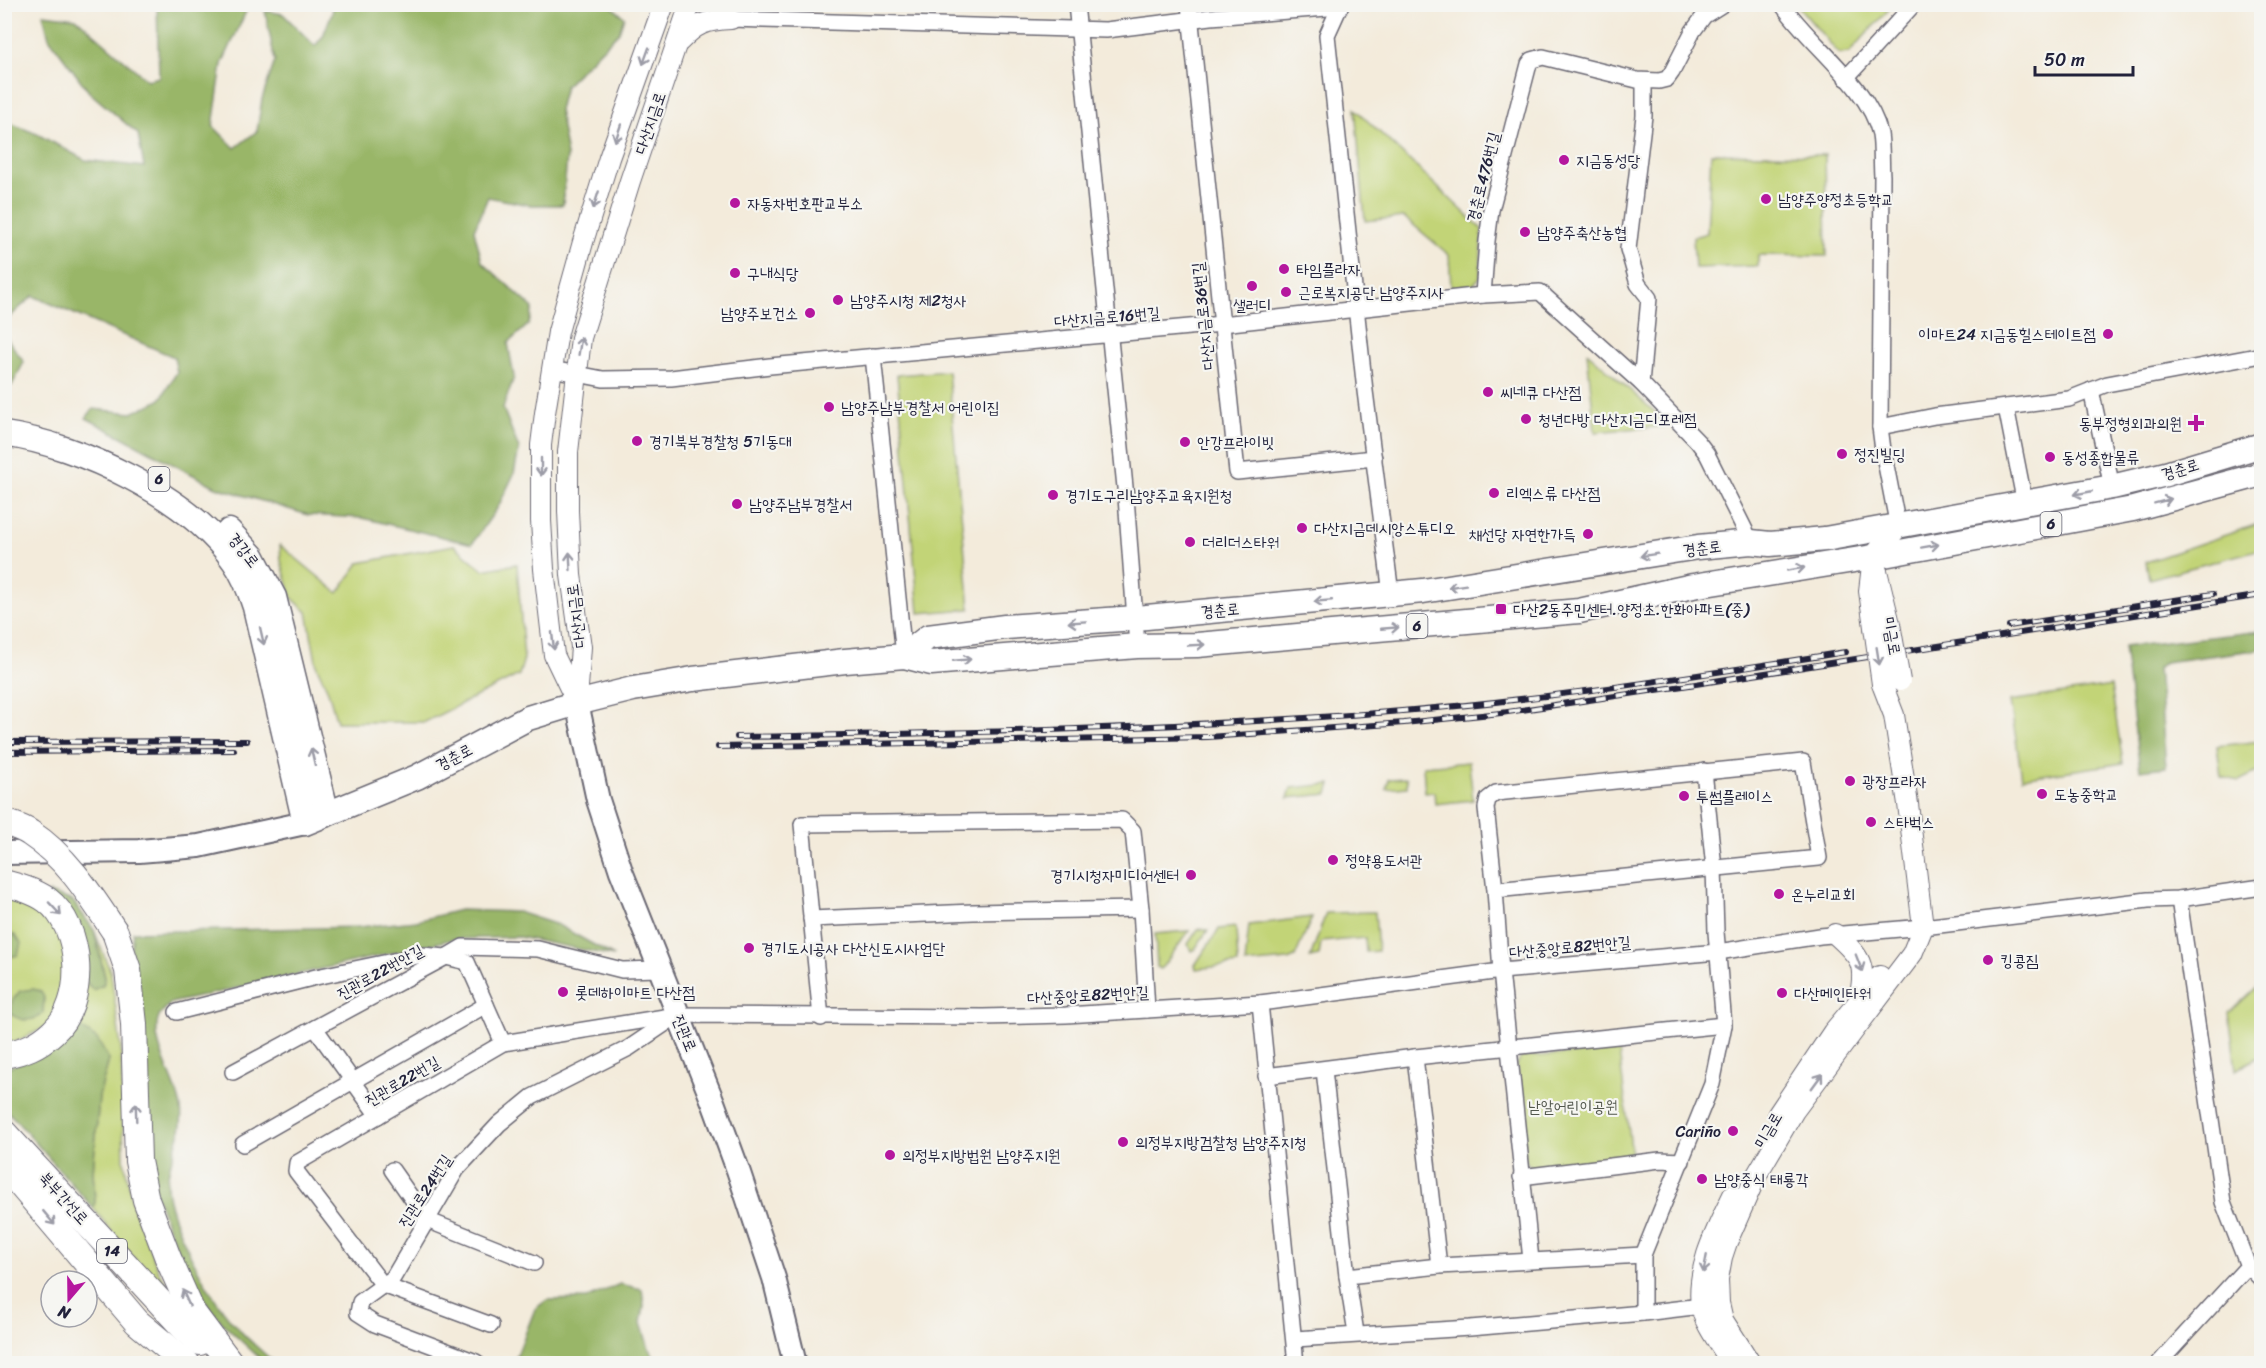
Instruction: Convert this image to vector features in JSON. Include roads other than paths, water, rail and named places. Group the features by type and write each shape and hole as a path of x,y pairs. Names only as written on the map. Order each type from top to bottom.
{"highway":[{"path":"4,822 30,833 66,864 87,890 115,932 128,970 134,1024 138,1161 146,1200 192,1312 231,1364"},
{"path":"4,883 23,888 47,901 64,918 75,948 77,982 68,1011 55,1031 29,1050 4,1055"},
{"name":"북부간선로","path":"4,1132 183,1327 225,1364"},
{"name":"북부간선로","path":"7,1169 137,1322 187,1364"}],"main road":[{"name":"경강로","path":"4,418 65,434 133,463 182,493 228,529 252,557 274,597 316,818"},
{"name":"경강로","path":"4,434 60,448 115,469 177,506 211,533 235,562 245,580 255,607 316,818"},
{"name":"경춘로","path":"904,656 928,637 1005,627 1136,618 1423,591 1698,548 1751,542 1770,544 1825,539 2112,487 2166,474 2262,445"},
{"name":"경춘로","path":"4,853 139,851 199,846 316,818 417,777 528,718 633,689 693,679 904,656 931,663 1137,646 1197,645 1579,611 1693,586 1873,557 2133,509 2262,474"},
{"name":"진관로","path":"577,703 598,800 621,871 713,1102 774,1278 795,1364"}],"street":[{"name":"다산지금로","path":"577,703 554,655 541,521 541,445 558,332 583,242 609,158 664,4"},
{"name":"다산지금로","path":"577,703 581,647 571,575 568,452 581,338 690,4"},
{"path":"711,4 730,19"},
{"path":"1076,4 1126,497 1137,646"},
{"name":"경춘로476번길","path":"1483,295 1486,241 1491,210 1529,64 1532,60 1543,57 1644,81 1667,79 1693,31 1704,16 1723,4"},
{"path":"1782,4 1870,109 1880,135 1882,176 1881,427 1883,450 1898,527 1873,557"},
{"path":"1846,78 1914,4"},
{"path":"677,44 693,28 703,23 730,19 1106,30 1190,12 1340,6 1327,35 1391,594"},
{"name":"다산지금로36번길","path":"1190,12 1237,472 1374,458"},
{"path":"1641,383 1649,298 1638,284 1628,249 1644,116 1644,81"},
{"path":"1483,295 1540,292 1641,383 1707,454 1751,542"},
{"name":"다산지금로16번길","path":"552,369 603,379 671,378 873,356 1222,324 1483,295"},
{"path":"1881,427 1935,416 2069,399 2107,384 2262,355"},
{"path":"873,356 904,656"},
{"path":"2091,390 2112,487"},
{"path":"2006,407 2025,504"},
{"name":"미금로","path":"1710,1305 1722,1257 1756,1176 1794,1111 1912,954 1923,927 1882,626 1869,591 1873,557"},
{"path":"1495,890 1819,858 1803,762 1496,793 1488,799 1486,808 1501,971 1531,1260"},
{"path":"1643,1313 1643,1255 1712,1084 1724,1025 1714,868 1704,771"},
{"path":"821,1018 802,824 1122,820 1132,831 1141,909 1147,1010"},
{"name":"다산중앙로82번안길","path":"677,1015 821,1018 982,1017 1260,1003 1501,971 1718,952 1835,934 1923,927 2148,900 2179,899 2262,887"},
{"path":"2179,899 2223,1202 2248,1266 2262,1280"},
{"path":"811,919 973,912 1141,909"},
{"name":"미금로","path":"1732,1364 1711,1328 1710,1305 1702,1277 1706,1257 1741,1179 1798,1082 1859,999 1923,927"},
{"path":"1835,934 1854,951 1860,962 1864,978 1859,999"},
{"path":"177,1012 316,977 422,954 446,957 463,947 538,949 622,970 660,969"},
{"name":"진관로22번안길","path":"233,1072 446,957 467,962 503,1043"},
{"path":"1260,1003 1296,1364"},
{"path":"243,1144 486,1005"},
{"name":"진관로22번길","path":"382,1285 296,1171 297,1163 503,1043 677,1015"},
{"name":"진관로24번길","path":"476,1362 375,1324 358,1313 360,1302 393,1278 457,1169 499,1124 532,1098 629,1048 677,1015"},
{"path":"1266,1076 1415,1057 1724,1025"},
{"path":"315,1028 378,1116"},
{"path":"1415,1057 1438,1266"},
{"path":"1323,1070 1347,1276 1356,1333"},
{"path":"1521,1177 1660,1160 1682,1161"},
{"path":"392,1170 427,1220 534,1263"},
{"path":"1347,1276 1438,1266 1643,1255"},
{"path":"2158,1364 2248,1266"},
{"path":"382,1285 490,1325"},
{"path":"1294,1339 1356,1333 1470,1328 1710,1305"},
{"name":"미금로","path":"1710,1305 1723,1320 1751,1364"}],"railway":[{"path":"2009,626 2213,594"},
{"path":"718,747 1208,737 1404,723 1501,713 1683,686 2262,595"},
{"path":"737,737 1153,726 1402,711 1569,693 1846,652"},
{"path":"4,742 247,741"},
{"path":"4,752 234,750"}],"place":[{"name":"지금동성당","path":"1564,160"},
{"name":"남양주양정초등학교","path":"1766,199"},
{"name":"자동차번호판교부소","path":"735,203"},
{"name":"남양주축산농협","path":"1525,232"},
{"name":"타임플라자","path":"1284,269"},
{"name":"구내식당","path":"735,273"},
{"name":"샐러디","path":"1252,286"},
{"name":"근로복지공단 남양주지사","path":"1286,292"},
{"name":"남양주시청 제2청사","path":"838,300"},
{"name":"남양주보건소","path":"810,313"},
{"name":"이마트24 지금동힐스테이트점","path":"2108,334"},
{"name":"씨네큐 다산점","path":"1488,392"},
{"name":"남양주남부경찰서 어린이집","path":"829,407"},
{"name":"청년다방 다산지금디포레점","path":"1526,419"},
{"name":"동부정형외과의원","path":"2196,423"},
{"name":"경기북부경찰청 5기동대","path":"637,441"},
{"name":"안강프라이빗","path":"1185,442"},
{"name":"정진빌딩","path":"1842,454"},
{"name":"동성종합물류","path":"2050,457"},
{"name":"리엑스류 다산점","path":"1494,493"},
{"name":"경기도구리남양주교육지원청","path":"1053,495"},
{"name":"남양주남부경찰서","path":"737,504"},
{"name":"다산지금데시앙스튜디오","path":"1302,528"},
{"name":"채선당 자연한가득","path":"1588,534"},
{"name":"더리더스타워","path":"1190,542"},
{"name":"다산2동주민센터.양정초.한화아파트(중)","path":"1501,609"},
{"name":"광장프라자","path":"1850,781"},
{"name":"도농중학교","path":"2042,794"},
{"name":"투썸플레이스","path":"1684,796"},
{"name":"스타벅스","path":"1871,822"},
{"name":"정약용도서관","path":"1333,860"},
{"name":"경기시청자미디어센터","path":"1191,875"},
{"name":"온누리교회","path":"1779,894"},
{"name":"경기도시공사 다산신도시사업단","path":"749,948"},
{"name":"킹콩짐","path":"1988,960"},
{"name":"롯데하이마트 다산점","path":"563,992"},
{"name":"다산메인타워","path":"1782,993"},
{"name":"Cariño","path":"1733,1131"},
{"name":"의정부지방검찰청 남양주지청","path":"1123,1142"},
{"name":"의정부지방법원 남양주지원","path":"890,1155"},
{"name":"남양중식 태룡각","path":"1702,1179"}],"park label":[{"name":"낟알어린이공원","path":"1573,1106"}]}
